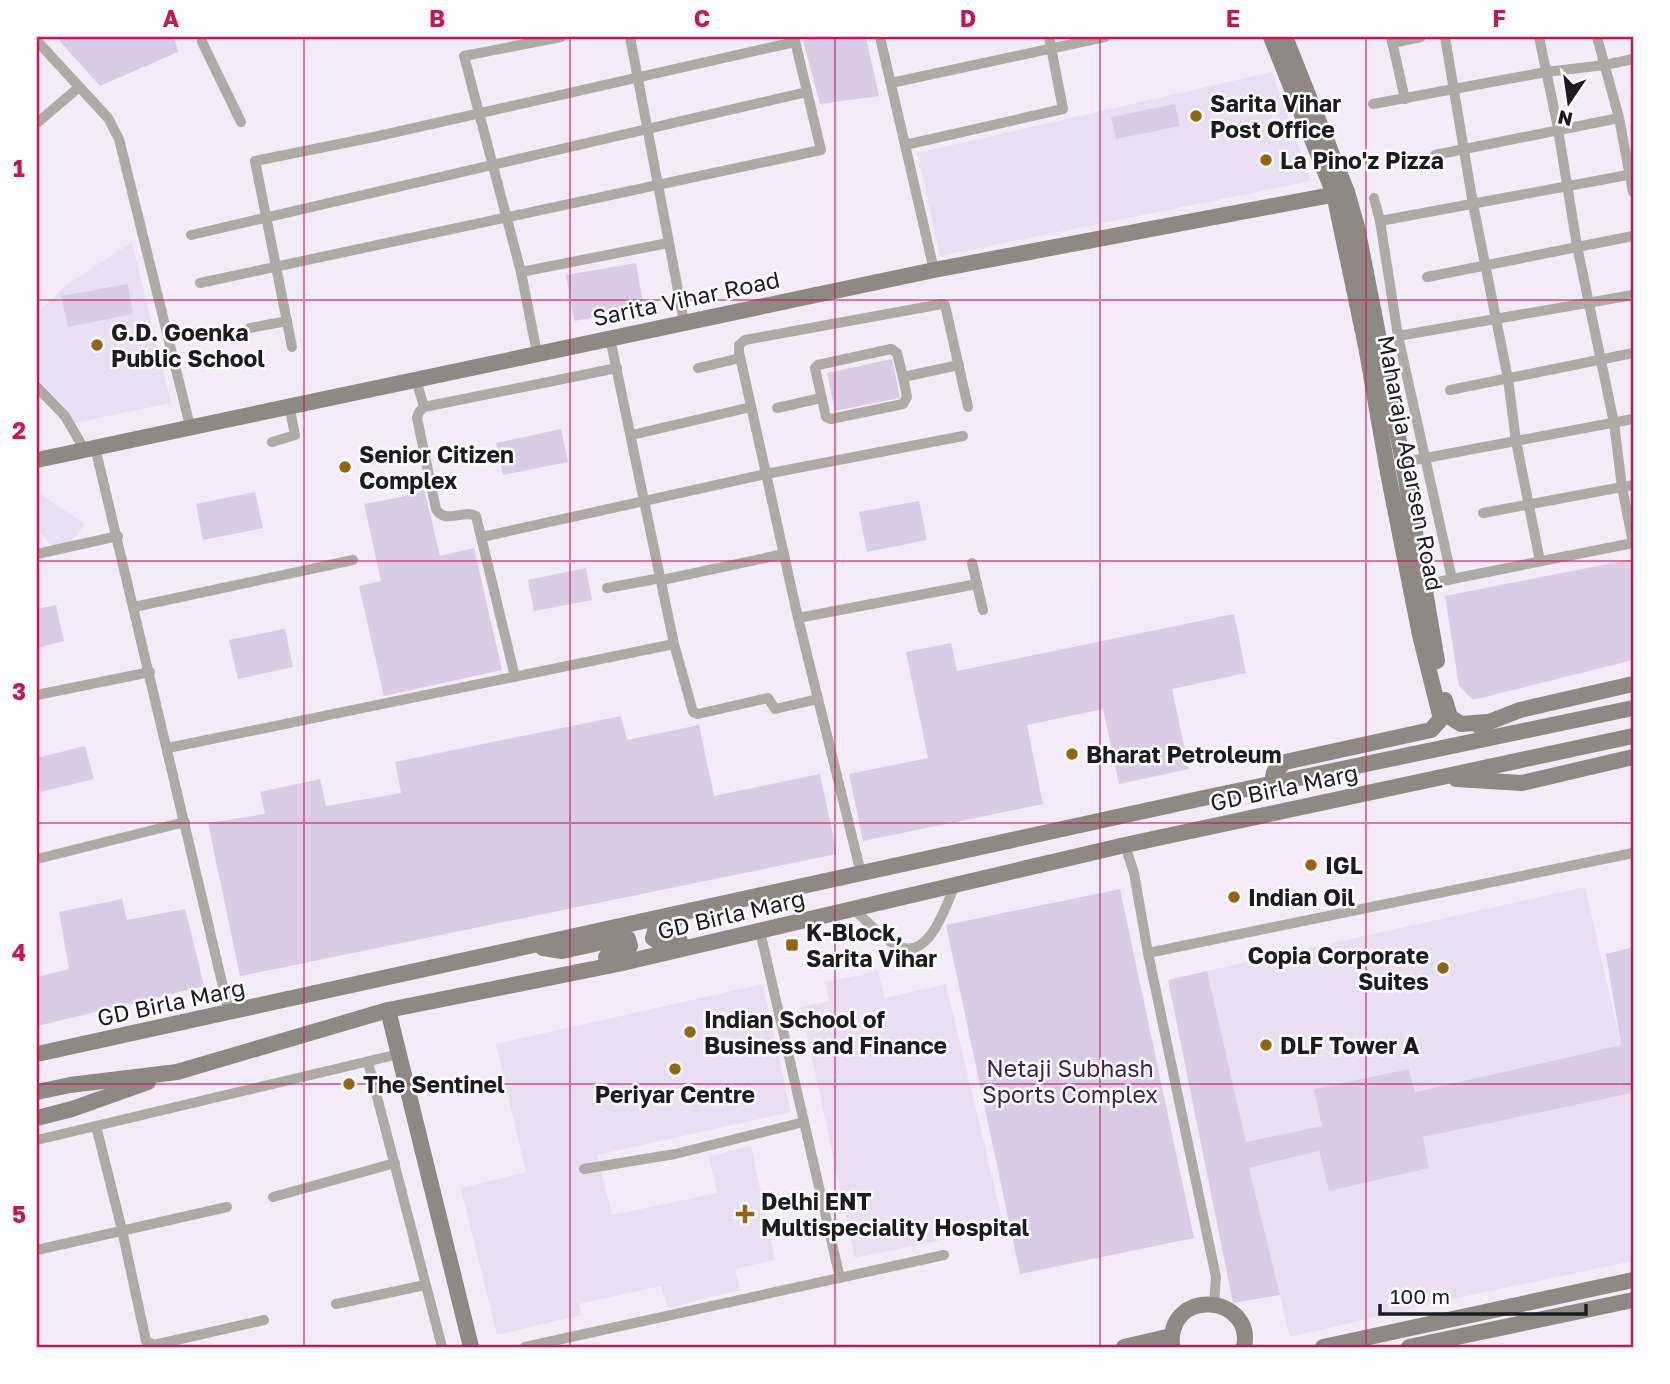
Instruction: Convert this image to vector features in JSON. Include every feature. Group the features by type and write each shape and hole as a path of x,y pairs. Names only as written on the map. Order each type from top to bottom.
{"street":[{"path":"202,37 241,122"},
{"path":"537,353 521,272 464,56 561,37"},
{"path":"630,37 684,322"},
{"path":"880,37 934,270"},
{"path":"891,83 1050,42 1105,37"},
{"name":"Maharaja Agarsen Road","path":"1271,37 1357,227 1403,462 1417,587 1441,719 1431,730 1285,762 1274,772 1272,783"},
{"name":"Maharaja Agarsen Road","path":"1284,37 1341,193 1386,466 1443,694 1450,717 1461,724 1488,722"},
{"path":"1405,99 1391,40 1421,37"},
{"path":"1446,37 1473,204 1508,379 1516,441 1540,561"},
{"path":"1417,587 1633,543 1628,486 1588,302 1539,37"},
{"path":"1597,37 1619,118 1632,174 1633,192"},
{"path":"200,283 275,267 506,217 821,150 794,39 638,78 255,161 265,218 275,267 287,320 292,347"},
{"path":"37,41 108,118 119,139 190,426"},
{"path":"905,145 1063,108 1050,42"},
{"path":"1373,104 1633,59"},
{"path":"37,123 78,88"},
{"path":"191,234 807,92"},
{"path":"1435,155 1619,118"},
{"path":"1380,221 1632,174"},
{"name":"Sarita Vihar Road","path":"37,460 934,270 1341,193"},
{"path":"1374,198 1398,336 1452,579"},
{"path":"1427,277 1633,236"},
{"path":"521,272 668,243"},
{"path":"1398,336 1633,295"},
{"path":"862,873 798,618 739,345 745,340 939,303 944,305 968,407"},
{"path":"250,328 287,320"},
{"path":"610,338 674,644 691,708 695,714 768,698 775,709 818,699"},
{"path":"891,349 897,353 903,377 906,401 900,405 831,419 826,417 815,368 818,365 891,349"},
{"path":"1450,390 1633,353"},
{"path":"698,368 740,358"},
{"path":"903,377 958,365"},
{"path":"515,677 476,516 466,513 444,518 436,509 417,418 424,407 617,368"},
{"path":"416,379 424,407"},
{"path":"37,387 65,416 90,448 118,536 229,1013"},
{"path":"777,408 821,398"},
{"path":"272,443 295,435 289,405"},
{"path":"632,435 751,407"},
{"path":"1386,466 1633,419"},
{"path":"482,537 766,474 963,436"},
{"path":"1483,513 1628,486"},
{"path":"37,554 118,536"},
{"path":"607,589 784,554"},
{"path":"134,607 353,560"},
{"path":"972,563 983,610"},
{"path":"798,618 977,584"},
{"path":"168,748 674,644"},
{"path":"37,695 150,672"},
{"path":"1422,752 1520,710 1633,684"},
{"path":"1422,752 1633,708"},
{"name":"GD Birla Marg","path":"37,1091 177,1072 388,1010 560,976 1125,845 1633,736"},
{"name":"GD Birla Marg","path":"37,1054 1422,752"},
{"path":"1436,778 1522,783 1633,757"},
{"path":"37,859 185,822"},
{"path":"1125,845 1134,873 1148,953 1216,1277 1214,1304"},
{"path":"1148,953 1633,853"},
{"path":"853,909 899,947 913,948 927,941 956,885"},
{"path":"725,904 709,914 656,928 653,938 661,944 719,934 734,937"},
{"path":"760,931 840,1278"},
{"path":"531,946 562,951 622,938 629,942 628,950 624,952 572,965 560,976"},
{"path":"388,1010 471,1347"},
{"path":"37,1140 398,1054"},
{"path":"368,1062 442,1347"},
{"path":"37,1118 72,1109 177,1072"},
{"path":"584,1169 675,1154 804,1122"},
{"path":"96,1126 122,1230 144,1337 149,1345 264,1321"},
{"path":"273,1197 395,1163"},
{"path":"37,1250 227,1207"},
{"path":"526,1347 944,1255"},
{"path":"1323,1347 1633,1280"},
{"path":"336,1304 425,1285"},
{"path":"1409,1347 1633,1300"},
{"path":"1124,1347 1172,1342 1175,1323 1186,1311 1198,1305 1214,1304 1226,1308 1236,1316 1244,1330 1244,1347"}],"shaded area":[{"path":"1272,72 1311,181 940,256 917,153"},
{"name":"G.D. Goenka Public School","path":"132,242 171,403 75,423 65,407 37,378 37,313 68,284"},
{"path":"40,494 85,524 71,543 52,546 37,530 37,499"},
{"path":"1585,887 1621,1045 1415,1092 1408,1069 1315,1089 1323,1126 1245,1143 1207,971"},
{"path":"878,971 885,998 946,984 1004,1227 855,1258 801,1007 829,1001 825,982"},
{"path":"763,984 791,1112 597,1155 612,1215 717,1193 709,1156 751,1146 775,1260 735,1269 740,1290 668,1308 661,1286 579,1304 581,1315 497,1335 461,1188 526,1172 496,1044"},
{"path":"1633,1093 1633,1261 1290,1337 1249,1168 1319,1151 1329,1190 1429,1168 1423,1137"}],"green space":[{"path":"56,37 174,37 178,52 100,86"},
{"path":"802,37 866,37 879,96 820,104"},
{"path":"1175,104 1180,126 1116,139 1111,117"},
{"path":"636,263 644,309 574,321 566,275"},
{"path":"128,284 133,314 68,327 61,296"},
{"path":"892,359 900,398 835,411 827,373"},
{"path":"561,429 568,462 503,475 496,443"},
{"path":"424,489 440,556 474,548 502,670 384,696 359,586 381,581 364,504 401,497"},
{"path":"255,492 263,528 203,540 196,504"},
{"path":"919,501 927,540 867,552 859,512"},
{"path":"1633,559 1633,660 1473,700 1459,686 1445,596"},
{"path":"586,568 592,600 534,611 528,580"},
{"path":"56,605 64,641 37,648 37,609"},
{"path":"1234,614 1246,673 1172,689 1189,769 1119,784 1103,709 1027,725 1043,804 863,841 849,774 928,758 906,652 951,643 957,671"},
{"path":"285,629 293,667 238,679 229,640"},
{"path":"621,716 627,740 699,725 714,796 820,774 837,854 240,976 208,823 265,814 260,792 320,779 326,806 401,793 395,762"},
{"path":"85,746 94,779 40,792 37,758"},
{"name":"Netaji Subhash Sports Complex","path":"1120,889 1194,1238 1020,1274 946,925"},
{"path":"122,899 127,920 185,909 204,986 37,1026 37,977 69,969 59,912"},
{"path":"1633,947 1633,1093 1423,1137 1429,1168 1329,1191 1319,1151 1249,1168 1280,1295 1233,1303 1168,980 1207,971 1246,1142 1322,1126 1314,1089 1409,1069 1415,1092 1621,1045 1606,954"}],"place":[{"name":"Sarita Vihar Post Office","path":"1196,116"},
{"name":"La Pino'z Pizza","path":"1266,160"},
{"name":"G.D. Goenka Public School","path":"97,345"},
{"name":"Senior Citizen Complex","path":"345,467"},
{"name":"Bharat Petroleum","path":"1072,754"},
{"name":"IGL","path":"1311,865"},
{"name":"Indian Oil","path":"1234,897"},
{"name":"K-Block, Sarita Vihar","path":"792,945"},
{"name":"Copia Corporate Suites","path":"1443,968"},
{"name":"Indian School of Business and Finance","path":"690,1032"},
{"name":"DLF Tower A","path":"1266,1045"},
{"name":"Periyar Centre","path":"675,1069"},
{"name":"The Sentinel","path":"349,1084"},
{"name":"Delhi ENT Multispeciality Hospital","path":"745,1214"}]}
